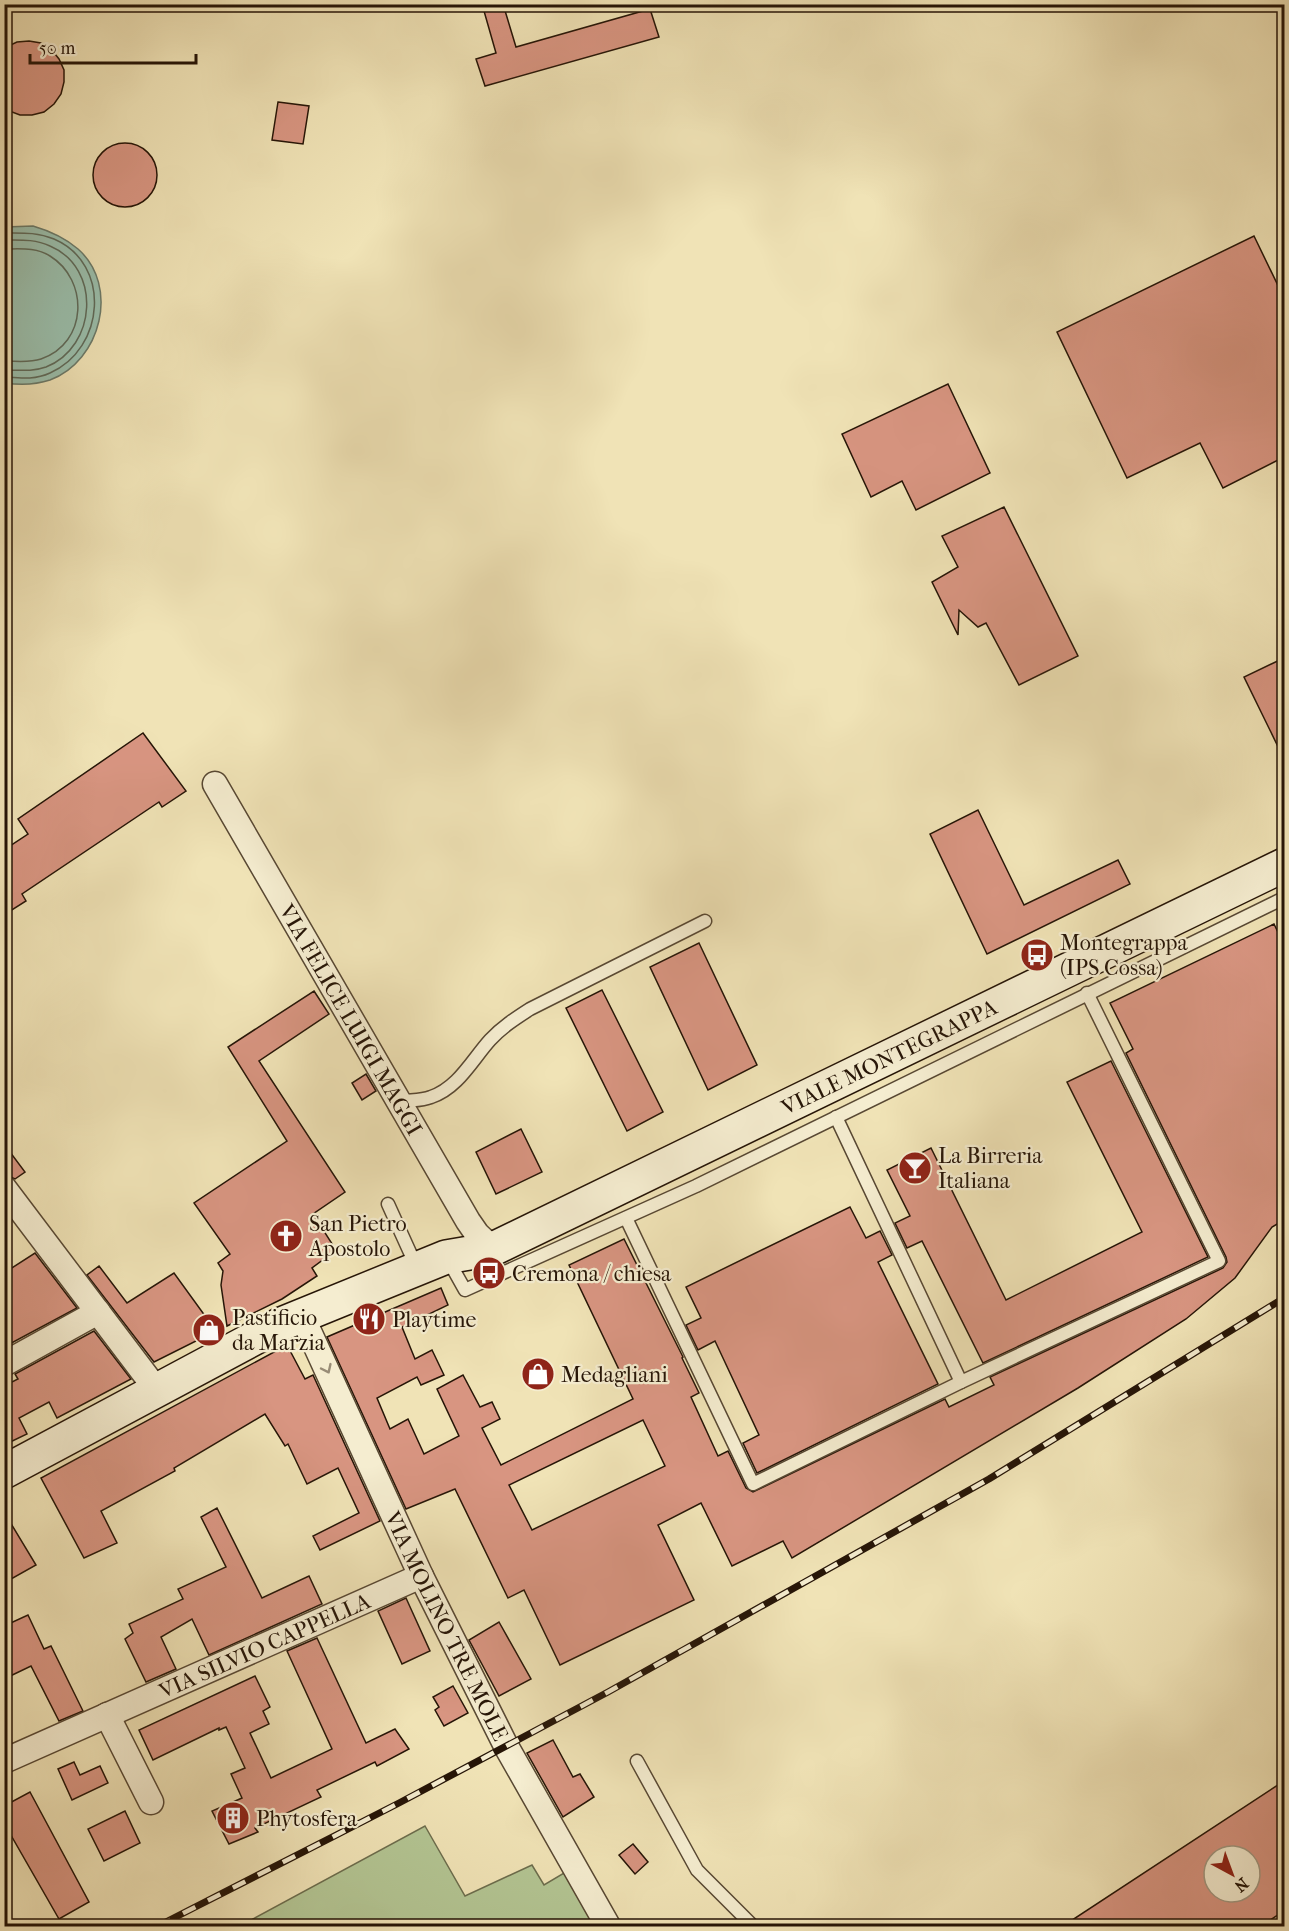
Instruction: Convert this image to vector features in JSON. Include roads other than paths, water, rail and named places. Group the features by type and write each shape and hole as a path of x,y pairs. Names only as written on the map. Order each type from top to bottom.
{"main road":[{"name":"VIALE MONTEGRAPPA","path":"4,1472 279,1325 432,1263 494,1249 1276,886"}],"street":[{"name":"VIA FELICE LUIGI MAGGI","path":"215,784 468,1221 477,1234 494,1249"},
{"path":"4,1188 156,1389"},
{"path":"4,1364 98,1312"},
{"name":"VIA MOLINO TRE MOLE","path":"302,1316 421,1576 506,1746 608,1926"},
{"name":"VIA SILVIO CAPPELLA","path":"4,1761 421,1576"},
{"path":"107,1715 151,1802"}],"lane":[{"path":"388,1204 432,1263 465,1290 696,1186 1087,993 1276,886"},
{"path":"399,1102 431,1097 450,1086 471,1065 490,1040 511,1021 530,1009 705,921"},
{"path":"626,1218 753,1484 961,1382 1219,1261 1087,993"},
{"name":"VIALE MONTEGRAPPA","path":"836,1117 961,1382"},
{"path":"637,1761 697,1870 753,1926"}],"water":[{"path":"33,226 67,241 78,249 91,264 99,282 101,302 99,321 82,357 68,370 39,383 5,383 5,227"}],"railway":[{"path":"158,1926 399,1803 608,1692 989,1479 1284,1298"}],"place":[{"name":"Montegrappa (IPS Cossa)","path":"1037,955"},
{"name":"La Birreria Italiana","path":"915,1168"},
{"name":"San Pietro Apostolo","path":"286,1236"},
{"name":"Cremona / chiesa","path":"489,1273"},
{"name":"Playtime","path":"369,1319"},
{"name":"Pastificio da Marzia","path":"209,1330"},
{"name":"Medagliani","path":"538,1374"},
{"name":"Phytosfera","path":"233,1818"}]}
